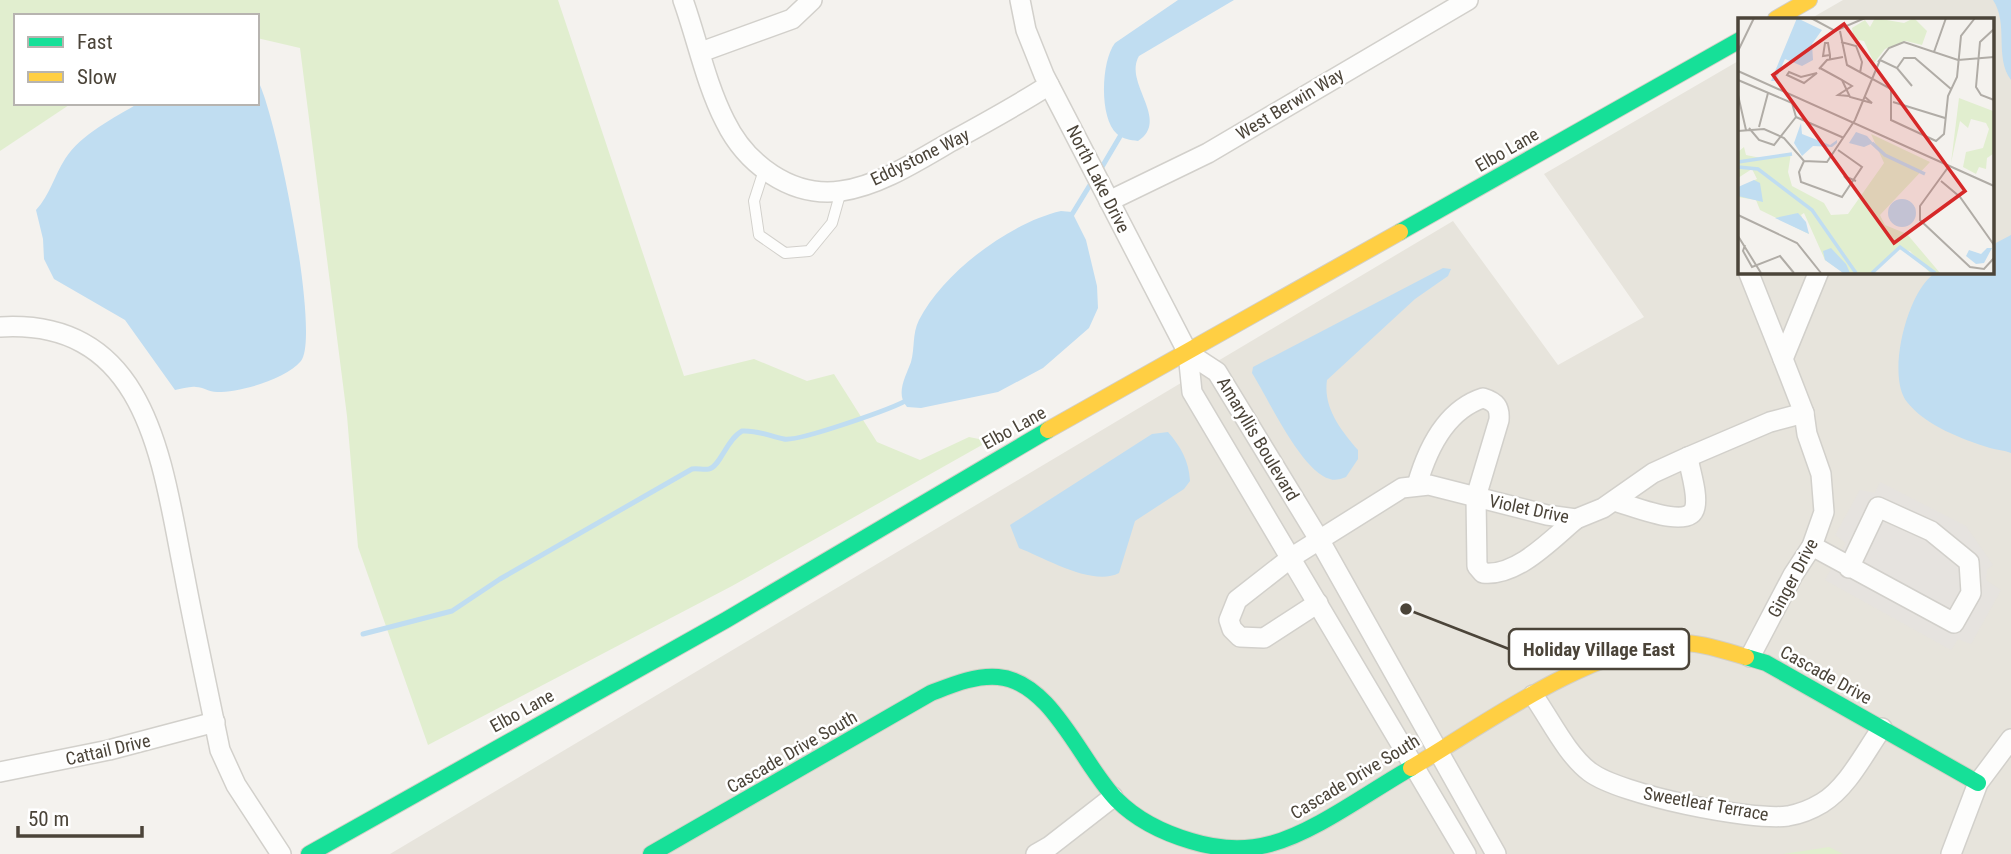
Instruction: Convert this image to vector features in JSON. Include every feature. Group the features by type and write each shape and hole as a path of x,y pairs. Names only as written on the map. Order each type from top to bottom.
{"street":[{"name":"Eddystone Way","path":"683,0 725,122 749,157 764,170 801,188 841,191 879,179 937,150 1049,85"},
{"path":"701,52 792,19 812,0"},
{"name":"North Lake Drive","path":"1020,0 1026,30 1049,85 1092,162 1109,201 1188,353"},
{"name":"West Berwin Way","path":"1109,201 1208,153 1468,0"},
{"path":"1778,18 1809,0"},
{"name":"Elbo Lane","path":"309,854 726,620 944,489 1738,41"},
{"name":"Ginger Drive","path":"1749,273 1804,413 1807,434 1815,453 1825,493 1824,512 1812,546 1750,657"},
{"path":"1783,359 1818,273"},
{"path":"0,327 35,328 80,343 117,370 144,410 160,458 220,750 236,785 281,854"},
{"name":"Amaryllis Boulevard","path":"1188,353 1217,372 1320,541 1496,854"},
{"name":"Amaryllis Boulevard","path":"1188,353 1192,392 1415,764 1465,854"},
{"path":"1318,603 1264,639 1240,637 1232,629 1231,609 1237,600 1292,557 1402,488 1417,485 1424,461 1443,428 1463,409 1483,398 1493,401 1500,410 1476,497 1477,566 1483,573 1495,575 1532,555 1576,519"},
{"name":"Violet Drive","path":"1417,485 1560,518 1576,519 1614,501 1653,473 1770,422 1804,413"},
{"path":"1614,501 1671,518 1681,519 1691,515 1695,506 1688,457"},
{"path":"1812,546 1849,568 1954,623 1971,593 1969,562 1931,531 1878,507 1849,568"},
{"name":"Cascade Drive South","path":"651,854 913,703 969,678 1008,679 1042,698 1056,712 1113,797 1137,817 1171,835 1208,845 1246,849 1278,842 1308,829 1438,750 1596,662 1655,645 1695,644 1750,657"},
{"name":"Cascade Drive","path":"1750,657 1978,783"},
{"name":"Sweetleaf Terrace","path":"1533,695 1576,758 1603,781 1661,798 1767,816 1787,816 1823,803 1837,792 1882,728"},
{"name":"Cattail Drive","path":"0,772 110,750 215,722"},
{"path":"1951,854 1978,783 2011,739"},
{"path":"1036,854 1051,846 1113,797"}],"lane":[{"path":"764,170 754,201 759,235 785,253 809,251 832,223 841,191"}],"shaded area":[{"path":"1843,0 2011,0 2011,854 390,854 1453,221 1558,365 1644,317 1544,174 1738,61 1738,273 1994,273 1994,18 1812,18"},
{"path":"1880,482 1966,526 1993,565 1987,569 1986,580 2001,590 1971,644 1958,639 1951,650 1825,580 1846,543 1835,535 1860,490 1875,493"}],"green space":[{"path":"0,0 558,0 684,376 754,359 807,381 834,374 877,442 920,460 969,437 989,441 732,586 428,745 358,547 347,416 300,48 259,38 259,14 14,14 14,105 69,105 0,151"},
{"path":"1829,847 1843,854 1783,854"}],"water":[{"path":"1178,0 1234,0 1139,56 1137,78 1150,123 1147,132 1138,141 1124,138 1117,134 1107,116 1104,89 1110,51 1115,43"},
{"path":"1993,0 2011,0 2011,80 2003,61 2000,19"},
{"path":"259,84 285,176 301,269 306,343 301,361 294,368 273,379 238,390 217,392 194,387 175,390 125,320 54,279 44,259 43,239 36,210 72,150 89,134 136,105 259,105"},
{"path":"1061,211 1072,212 1086,240 1097,286 1098,308 1089,328 1043,368 998,392 921,408 907,407 902,396 903,385 911,362 917,325 930,302 961,268 1000,238 1020,226"},
{"path":"2011,235 2011,453 1956,436 1924,418 1907,402 1901,390 1899,374 1902,335 1915,298 1924,284 1937,273 1994,273 1994,244"},
{"path":"1443,268 1451,269 1448,276 1415,299 1327,380 1326,390 1331,409 1358,450 1358,459 1344,478 1332,480 1319,473 1308,463 1286,432 1252,373 1253,367"},
{"path":"1168,432 1184,455 1190,481 1184,489 1135,521 1119,573 1108,576 1083,574 1019,548 1010,525 1152,434"}],"waterway":[{"path":"1099,172 1122,133"},
{"path":"1071,216 1093,180"},
{"path":"363,634 452,611 500,579 692,469 713,467 736,435 742,431 793,439 846,424 909,399"}],"traffic: fast":[{"path":"1400,232 1738,41"},
{"path":"309,854 726,620 1048,430"},
{"path":"1746,657 1766,663 1978,783"},
{"path":"651,854 931,693 981,678 998,677 1017,682 1034,693 1065,727 1104,785 1133,814 1171,834 1211,846 1250,848 1287,839 1323,821 1411,768"}],"traffic: slow":[{"path":"1778,18 1809,0"},
{"path":"1048,430 1400,232"},
{"path":"1411,768 1537,692 1604,660 1638,649 1672,643 1690,643 1746,657"}],"place":[{"name":"Holiday Village East","path":"1406,609"}]}
